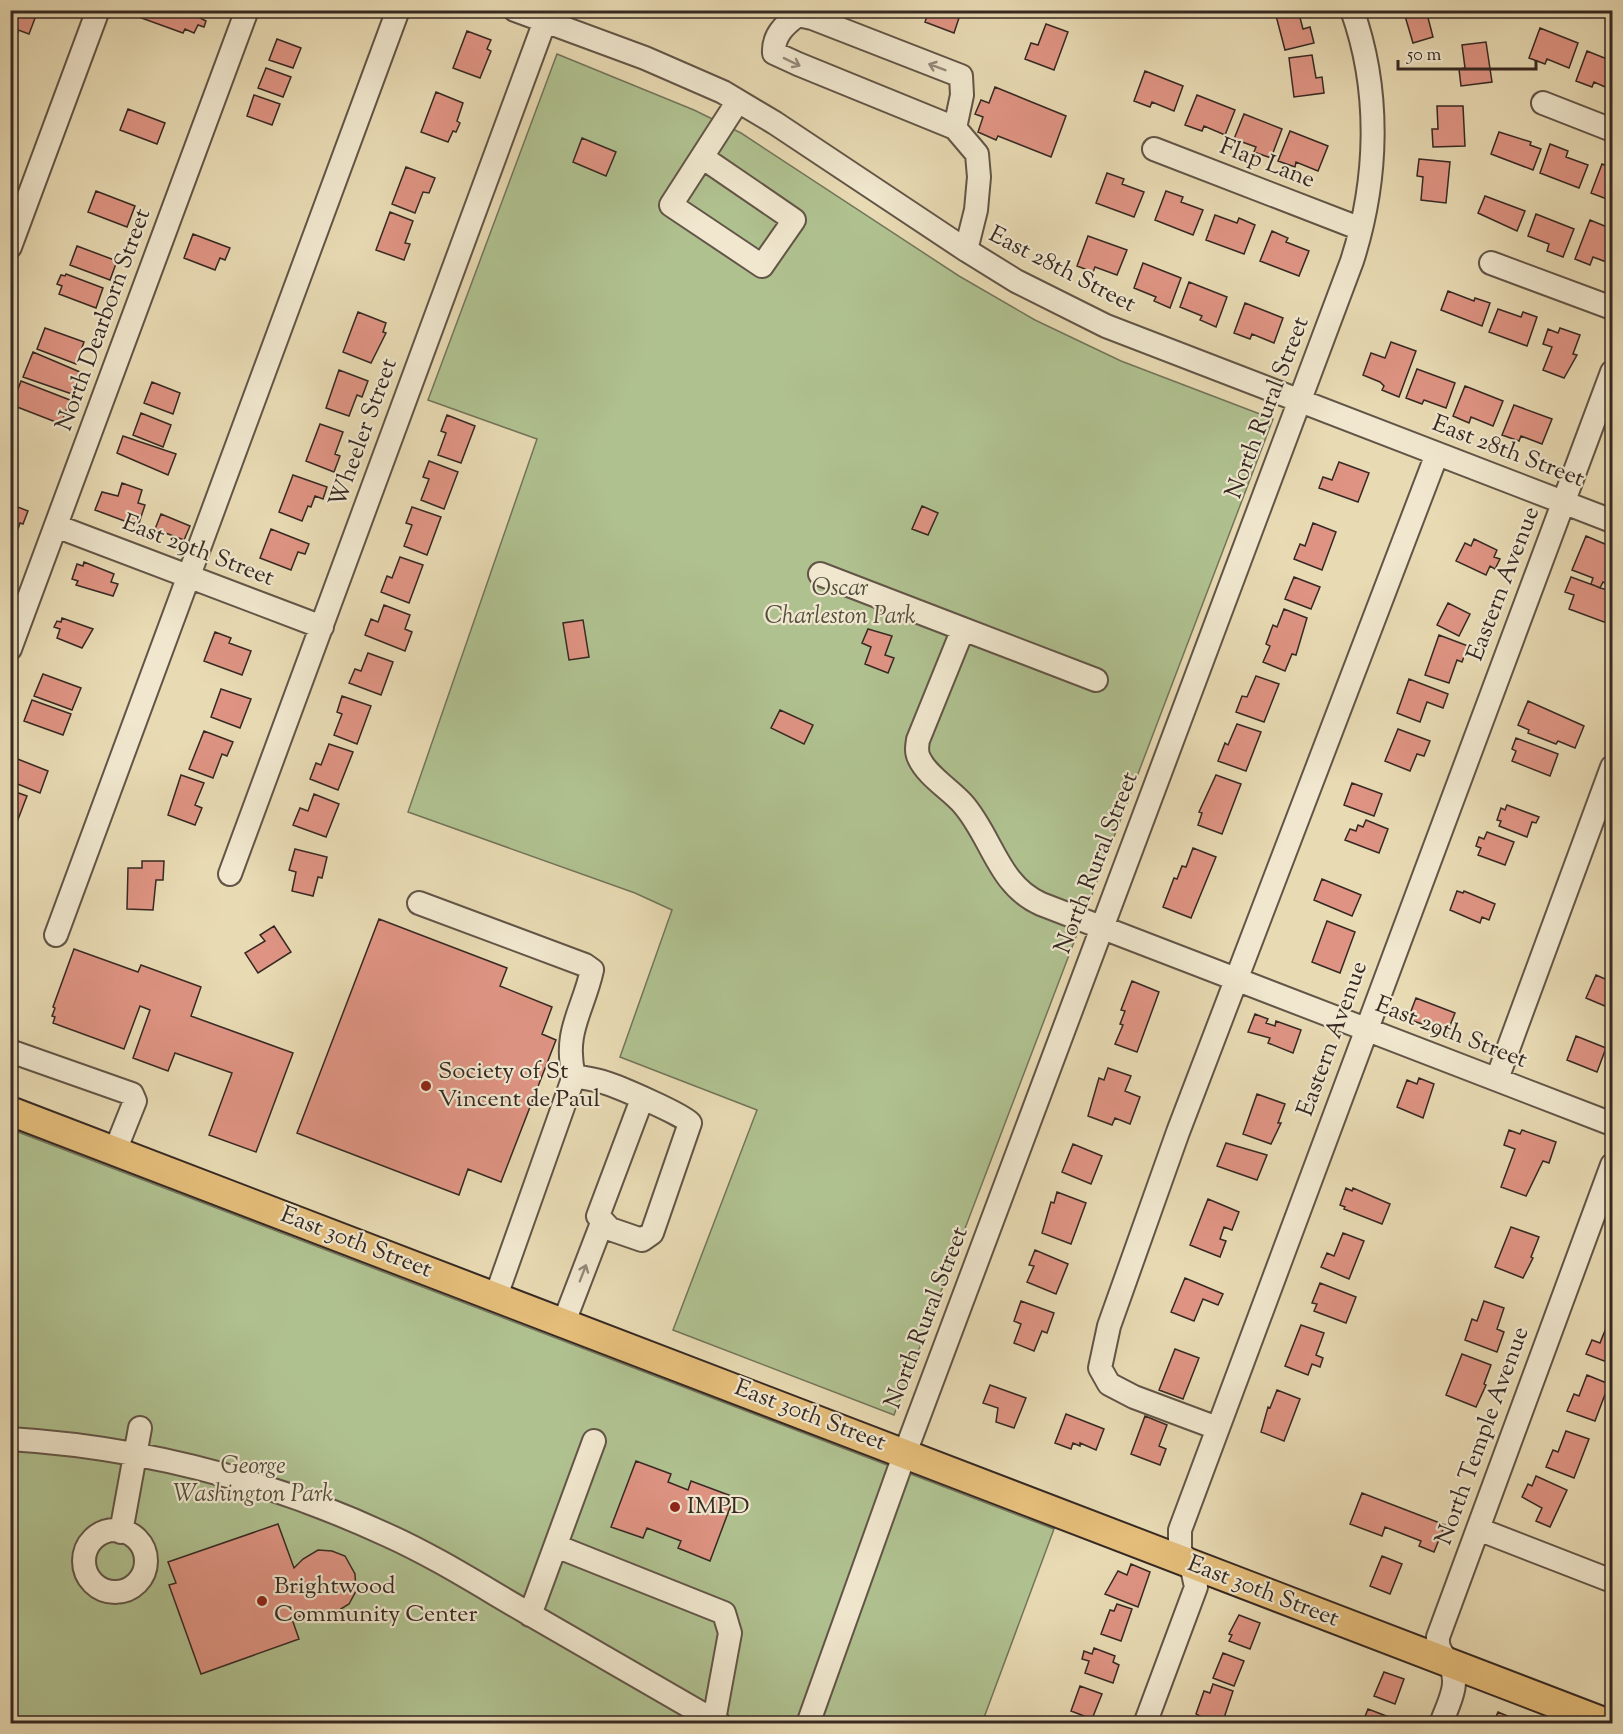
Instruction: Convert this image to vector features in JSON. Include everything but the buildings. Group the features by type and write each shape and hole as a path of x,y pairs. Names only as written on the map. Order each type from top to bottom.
{"main road":[{"name":"East 30th Street","path":"10,1111 1609,1724"}],"street":[{"path":"10,248 98,10"},
{"name":"North Dearborn Street","path":"10,649 247,10"},
{"path":"56,935 398,10"},
{"name":"East 28th Street","path":"515,10 547,16 692,77 738,101 775,123 966,250 1016,280 1106,326 1612,521"},
{"name":"North Rural Street","path":"808,1724 905,1453 1349,270 1361,229 1371,169 1372,111 1367,69 1352,10"},
{"path":"955,128 962,95 962,76 812,18 798,15 787,23 773,42 774,53 955,128 977,154 976,210 966,250"},
{"name":"Wheeler Street","path":"230,874 547,16"},
{"path":"702,157 794,220 762,266 671,205 738,101"},
{"path":"1543,103 1612,130"},
{"name":"Flap Lane","path":"1154,149 1361,229"},
{"path":"1491,262 1612,308"},
{"name":"Eastern Avenue","path":"1145,1724 1195,1592 1196,1580 1191,1564 1180,1552 1180,1530 1612,372"},
{"path":"1217,1428 1109,1384 1100,1368 1109,1326 1179,1132 1335,717 1437,454"},
{"name":"East 29th Street","path":"56,526 322,627"},
{"path":"820,574 1096,680"},
{"name":"East 29th Street","path":"963,629 918,740 919,758 971,814 1003,872 1016,889 1041,904 1612,1124"},
{"path":"1497,1079 1612,767"},
{"path":"419,903 585,965 592,970 571,1038 569,1054 574,1076 496,1296"},
{"path":"10,1051 132,1094 135,1101 115,1151"},
{"path":"574,1076 606,1083 642,1099 687,1120 690,1129 652,1233 642,1240 602,1223 598,1216 642,1099"},
{"name":"North Temple Avenue","path":"1441,1724 1455,1683 1450,1664 1440,1654 1438,1637 1612,1165"},
{"path":"564,1322 602,1223"},
{"path":"122,1532 140,1428"},
{"path":"10,1439 135,1453 219,1473 277,1490 343,1516 429,1556 717,1722 730,1633 724,1613 556,1546"},
{"path":"530,1615 594,1441"},
{"path":"1478,1529 1612,1581"}],"green space":[{"name":"Oscar Charleston Park","path":"557,54 694,110 741,133 959,276 1035,320 1121,361 1273,419 894,1415 673,1330 757,1110 620,1057 672,910 635,893 408,812 537,439 428,400"},
{"name":"George Washington Park","path":"10,1129 1054,1529 982,1723 11,1723"}],"place":[{"name":"Society of St Vincent de Paul","path":"426,1086"},
{"name":"IMPD","path":"675,1507"},
{"name":"Brightwood Community Center","path":"262,1601"}]}
